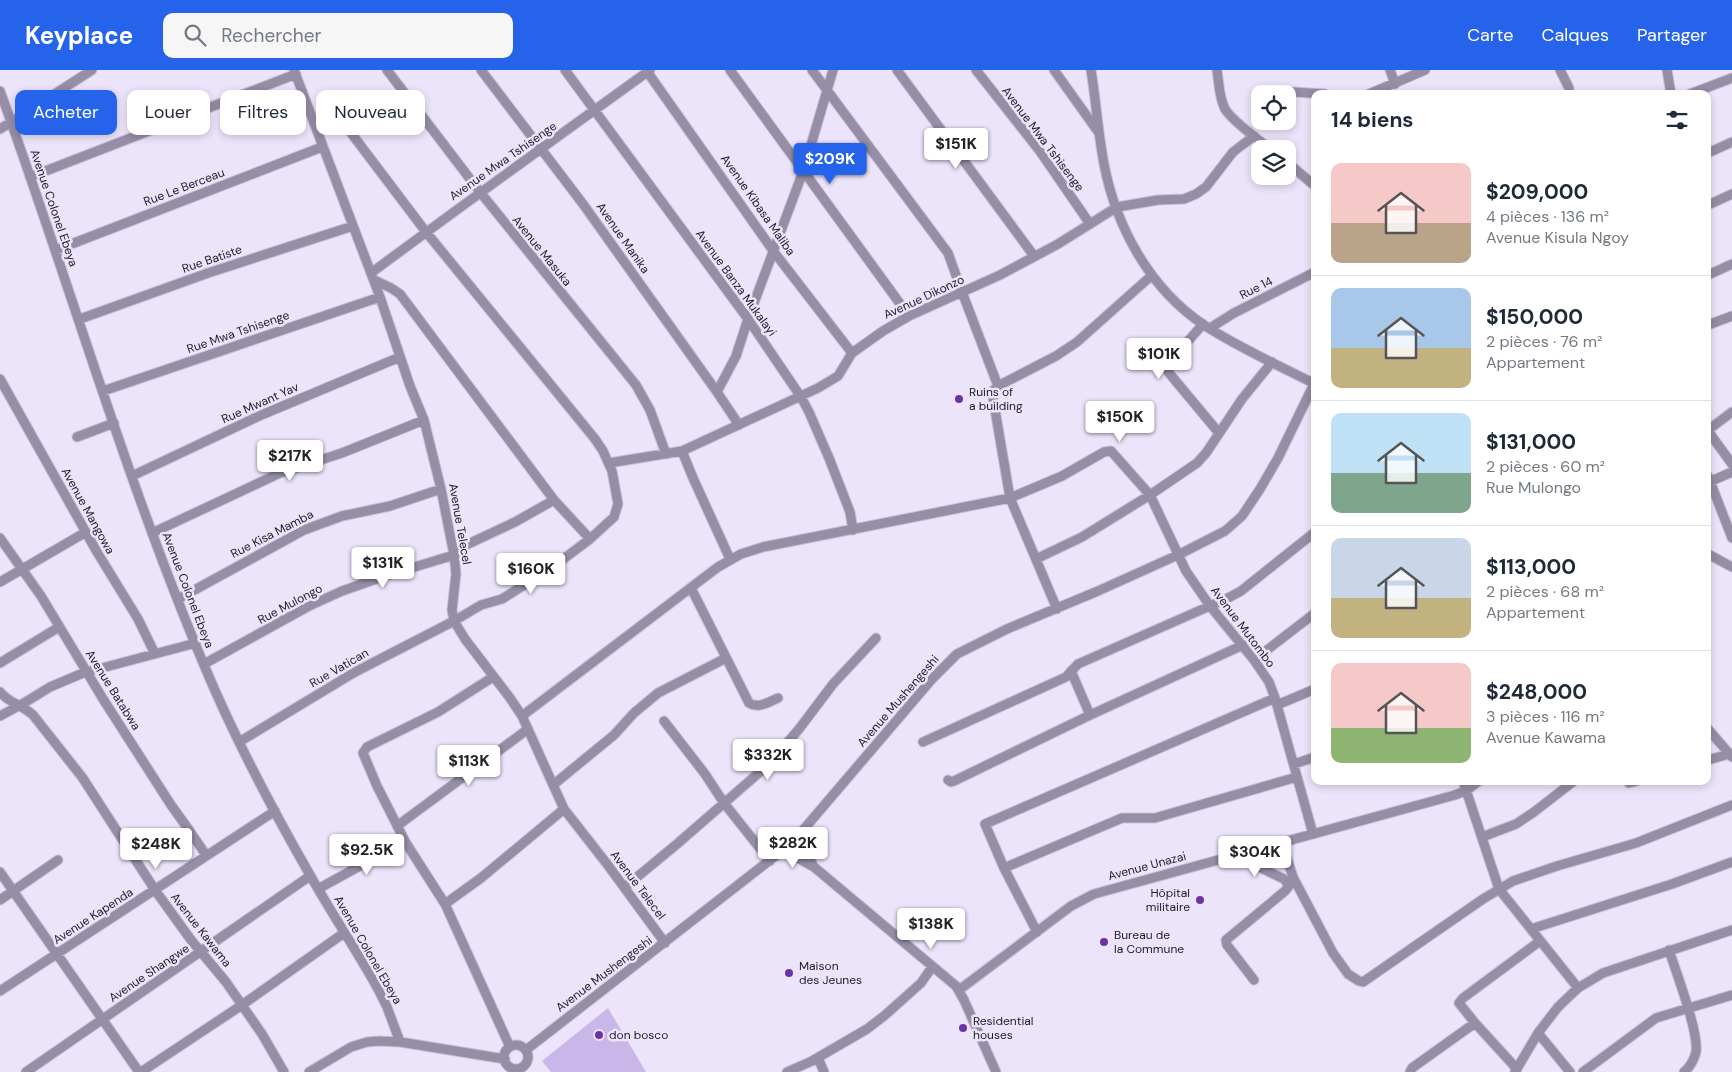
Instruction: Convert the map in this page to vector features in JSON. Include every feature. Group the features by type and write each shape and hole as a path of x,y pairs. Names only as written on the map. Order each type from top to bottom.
{"street":[{"path":"0,129 92,70"},
{"name":"Avenue Masuka","path":"387,70 480,192 636,385 650,410 666,454"},
{"name":"Avenue Manika","path":"481,70 542,149 718,392 739,425"},
{"name":"Avenue Banza Mukalayi","path":"565,70 748,319 801,398 829,458 850,512 853,530"},
{"path":"730,70 804,169 909,316"},
{"path":"812,70 944,245 952,261 998,386"},
{"path":"718,392 736,356 804,169 833,70"},
{"path":"897,70 1034,256"},
{"name":"Avenue Mwa Tshisenge","path":"976,70 1039,150 1090,224"},
{"path":"1054,70 1100,134"},
{"path":"1091,70 1104,164 1116,207 1134,247 1151,276 1166,292 1206,326 1311,382"},
{"path":"1217,70 1221,98 1225,108 1259,140"},
{"path":"1390,70 1395,84"},
{"path":"1380,90 1425,70"},
{"path":"1560,70 1569,90"},
{"path":"1667,70 1670,90"},
{"name":"Avenue Mwa Tshisenge","path":"372,277 426,232 595,112 648,71"},
{"name":"Avenue Kibasa Maliba","path":"648,71 774,252 852,353"},
{"path":"30,177 295,72"},
{"name":"Avenue Telecel","path":"295,72 424,420 441,489 454,555 456,574 452,610 454,621 465,639 522,716 564,809 666,943"},
{"path":"1700,90 1732,78"},
{"name":"Avenue Colonel Ebeya","path":"0,90 152,533 204,664 239,742 275,811 310,876 381,994 400,1042"},
{"path":"1296,92 1311,93"},
{"path":"353,135 426,232 595,439 609,463"},
{"path":"1116,207 1158,200 1184,199 1196,194 1206,187 1233,152 1254,136"},
{"path":"1711,152 1732,142"},
{"name":"Rue Le Berceau","path":"56,250 322,146"},
{"path":"1296,170 1311,183"},
{"path":"1711,204 1732,194"},
{"name":"Avenue Dikonzo","path":"609,463 682,451 801,398 834,379 841,372 852,353 883,331 909,316 1000,275 1090,224 1116,207"},
{"name":"Rue Batiste","path":"80,320 208,273 353,226"},
{"path":"1711,273 1732,264"},
{"name":"Rue 14","path":"1219,433 1169,373 1168,364 1206,326 1311,274"},
{"path":"1057,609 1010,498 992,395 993,390 1077,342 1151,276"},
{"path":"372,277 400,294 554,500 590,539"},
{"name":"Rue Mwa Tshisenge","path":"103,391 380,297"},
{"path":"1711,324 1732,316"},
{"name":"Rue Mwant Yav","path":"132,476 259,416 400,357"},
{"path":"1036,559 1082,537 1197,463 1242,399 1272,362"},
{"name":"Avenue Mangowa","path":"0,379 86,532 138,619 155,654"},
{"name":"Avenue Mushengeshi","path":"526,1050 784,850 932,679 956,654 1007,629 1057,609 1180,554 1225,531 1247,509 1278,458 1311,392"},
{"path":"1711,428 1732,412"},
{"path":"152,533 280,473 342,453 424,420"},
{"path":"77,437 114,423"},
{"path":"1711,434 1732,464"},
{"path":"682,451 692,478 730,559"},
{"name":"Avenue Mutombo","path":"1010,498 1062,476 1108,451 1115,454 1150,495 1180,554 1186,571 1210,606 1243,645 1269,682 1313,834"},
{"name":"Rue Vatican","path":"239,742 355,672 485,604 502,600 554,566 590,539 614,517 618,507 618,494 609,463"},
{"path":"1711,478 1732,472"},
{"path":"1711,486 1732,538"},
{"name":"Rue Kisa Mamba","path":"178,599 304,530 342,516 390,506 441,489"},
{"path":"522,716 730,559 741,554 763,547 1010,498"},
{"name":"Rue Mulongo","path":"204,664 310,606 342,591 454,555 466,545 515,522 554,500"},
{"path":"0,582 86,532"},
{"path":"923,742 1066,677 1078,664 1210,606 1241,590 1311,535"},
{"name":"Avenue Batabwa","path":"0,538 23,569 170,806 206,855"},
{"path":"1711,556 1732,567"},
{"path":"691,588 750,704 759,706 778,698"},
{"path":"1254,660 1311,616"},
{"path":"0,663 59,627"},
{"path":"625,887 769,764 799,729 833,684 876,638"},
{"path":"0,716 50,687 87,672 196,643"},
{"path":"948,780 954,781 1090,715 1243,645"},
{"path":"553,785 614,736 634,713 652,698 726,658"},
{"path":"1071,671 1090,715"},
{"path":"493,677 438,712 364,748 363,753 368,768 405,841 444,904 510,1047"},
{"path":"1036,932 1004,868 985,824 1276,702 1311,690"},
{"name":"Avenue Kawama","path":"0,692 9,701 25,708 33,715 82,777 155,890 226,982 284,1072"},
{"path":"664,721 705,774 724,803 770,861"},
{"path":"397,826 528,729"},
{"path":"1711,733 1731,756"},
{"path":"1711,759 1731,756"},
{"path":"1294,764 1311,758"},
{"path":"1004,868 1122,818 1155,818 1297,777"},
{"path":"1465,785 1499,889 1578,988"},
{"name":"Avenue Unazai","path":"959,990 1078,902 1094,894 1455,795 1474,785"},
{"path":"1482,837 1516,824 1569,785"},
{"path":"1282,843 1293,876 1333,953 1348,974 1361,982 1367,981 1513,881 1636,843 1732,805"},
{"path":"444,904 481,878 564,809"},
{"name":"Avenue Kapenda","path":"0,992 275,811"},
{"path":"798,836 814,867"},
{"path":"318,889 405,841"},
{"path":"784,850 814,867 959,990 996,1072"},
{"path":"1236,856 1284,879 1289,884 1288,889 1226,940 1226,944 1254,980"},
{"path":"0,900 58,860"},
{"path":"1531,929 1672,884 1732,862"},
{"path":"0,872 140,1072 242,1005 344,933"},
{"name":"Avenue Shangwe","path":"26,1072 310,876"},
{"path":"1540,941 1461,1000 1460,1006 1516,1071 1538,1033 1558,1007 1578,988 1603,973 1732,930"},
{"path":"1669,950 1695,1037 1696,1048 1691,1064 1684,1072"},
{"path":"787,1072 818,1058 867,1029 921,983 932,967"},
{"path":"1583,1072 1656,1018 1687,1007 1732,995"},
{"path":"1410,1072 1412,1068 1474,1023"},
{"path":"1538,1033 1570,1072"},
{"path":"309,1072 343,1051 360,1044 380,1041 400,1042 505,1059 515,1070 523,1066 528,1059 526,1050 519,1045 510,1047 506,1052 505,1059"},
{"path":"818,1058 824,1072"}],"shaded area":[{"name":"don bosco","path":"608,1008 646,1072 551,1072 542,1061"}],"place":[{"name":"Ruins of a building","path":"959,399"},
{"name":"Hôpital militaire","path":"1200,900"},
{"name":"Bureau de la Commune","path":"1104,942"},
{"name":"Maison des Jeunes","path":"789,973"},
{"name":"Residential houses","path":"963,1028"},
{"name":"don bosco","path":"599,1035"}]}
